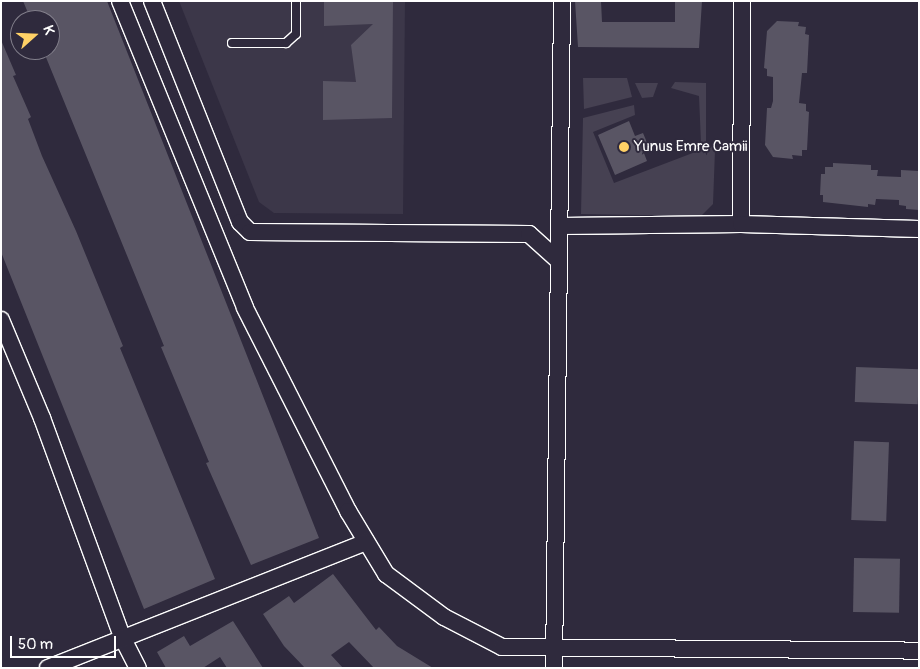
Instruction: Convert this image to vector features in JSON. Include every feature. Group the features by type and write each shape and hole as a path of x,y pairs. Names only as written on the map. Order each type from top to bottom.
{"street":[{"path":"120,1 245,308 366,542 386,574 444,617 502,647 919,650"},
{"path":"152,1 240,222 250,232 529,234 559,261"},
{"path":"554,668 562,1"},
{"path":"741,224 742,1"},
{"path":"560,226 741,224 919,229"},
{"path":"1,320 42,418 122,637 138,668"},
{"path":"48,668 122,637 366,542"}],"lane":[{"path":"232,43 286,43 296,34 296,1"}],"shaded area":[{"path":"179,1 405,1 403,214 274,213 259,202"},
{"path":"583,78 627,78 632,97 584,109"},
{"path":"675,82 706,83 706,142 701,143 699,96 671,88"},
{"path":"635,83 658,83 653,97 642,98"},
{"path":"634,105 635,115 593,132 614,183 711,146 715,150 713,204 701,216 581,214 583,118"}],"building":[{"path":"23,1 107,1 319,538 251,565 206,463 209,462 161,347 164,346 47,60 60,60 60,10 27,10"},
{"path":"324,1 393,1 392,118 323,120 323,81 356,82 351,45 373,24 324,26"},
{"path":"575,1 601,1 602,22 675,22 675,1 702,1 699,48 578,47"},
{"path":"777,21 799,22 798,26 806,27 805,34 809,35 807,73 802,73 799,103 806,104 806,111 809,112 807,150 802,150 802,156 792,155 793,159 773,157 765,145 767,108 771,108 773,101 773,77 767,76 767,69 764,68 767,31"},
{"path":"1,40 16,75 13,76 31,117 28,119 42,156 76,231 123,346 120,348 215,579 144,609 1,252"},
{"name":"Yunus Emre Camii","path":"629,121 635,136 643,133 648,145 642,148 647,161 615,175 598,135"},
{"path":"833,163 871,165 871,170 878,170 877,176 901,177 901,170 919,171 919,210 906,209 906,206 899,205 899,200 876,199 875,205 868,204 868,207 823,202 823,195 820,195 821,174 825,174 825,167 833,167"},
{"path":"856,367 919,369 918,404 855,402"},
{"path":"854,441 889,442 886,521 851,520"},
{"path":"854,558 900,559 899,613 853,612"},
{"path":"333,574 376,630 379,627 397,646 433,668 374,668 349,642 331,655 343,668 305,668 284,646 263,614 289,596 294,603"},
{"path":"233,621 263,668 227,668 220,657 203,668 166,668 157,652 184,636 190,646"}],"place":[{"name":"Yunus Emre Camii","path":"624,147"}]}
